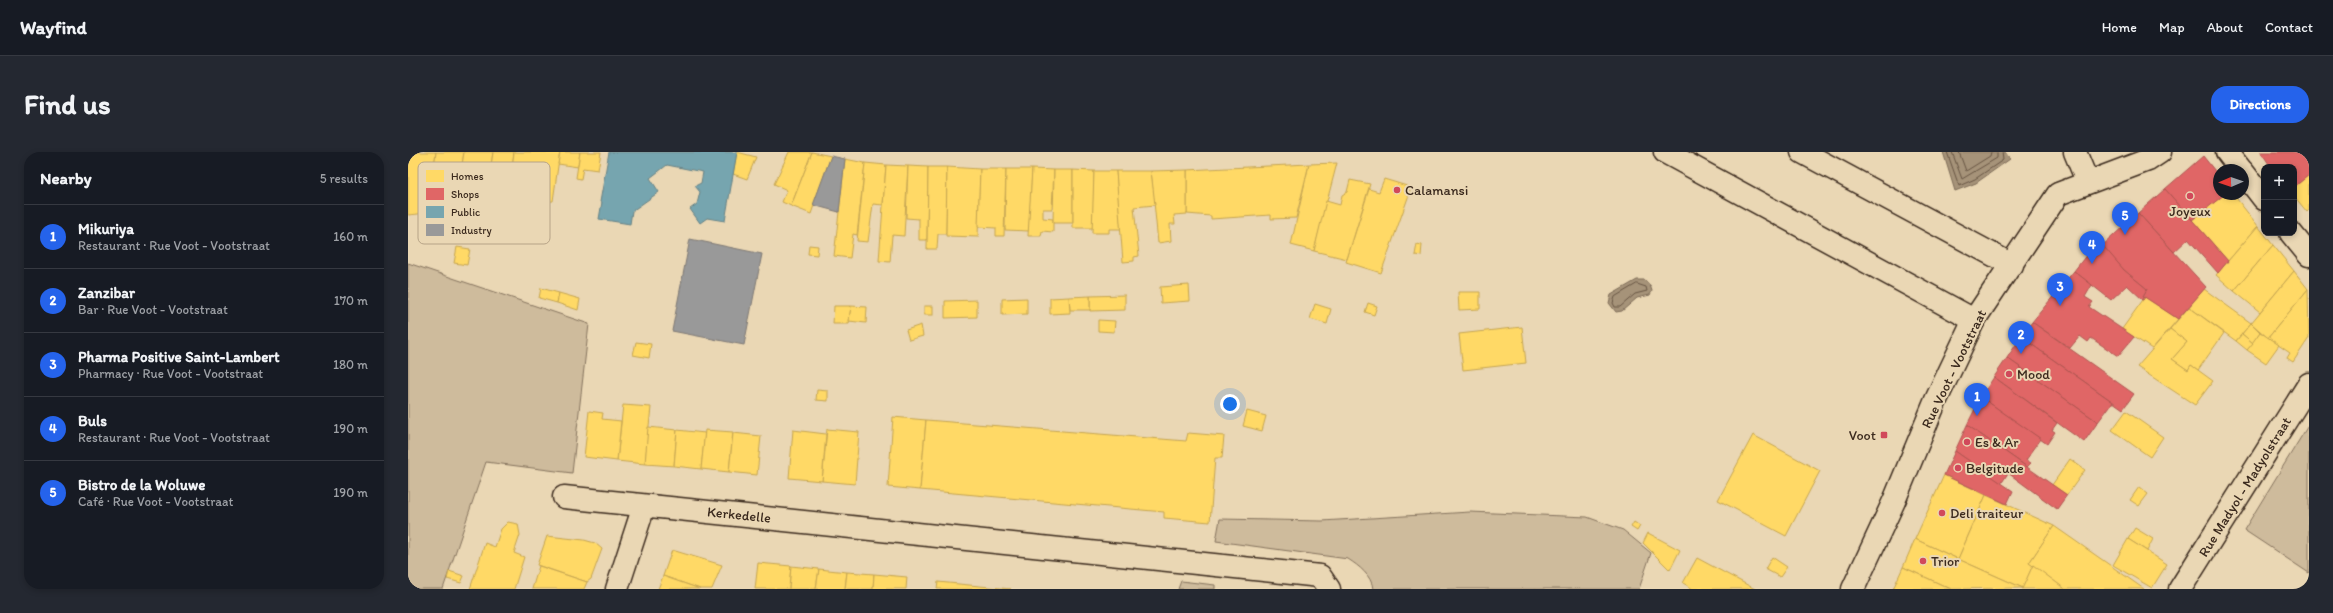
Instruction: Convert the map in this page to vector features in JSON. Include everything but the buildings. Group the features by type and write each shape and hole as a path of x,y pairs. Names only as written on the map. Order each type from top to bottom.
{"street":[{"path":"1665,152 1974,320"},
{"path":"1802,152 2012,265"},
{"path":"2075,152 2087,181"},
{"name":"Rue Voot - Vootstraat","path":"1853,589 1894,502 1936,400 1974,320 2058,194 2087,181 2148,160 2160,152"},
{"path":"2227,152 2236,164"},
{"path":"2249,180 2261,194"},
{"path":"2294,236 2309,255"},
{"name":"Rue Madyol - Madyolstraat","path":"2180,589 2309,384"},
{"name":"Kerkedelle","path":"564,497 1320,576 1329,589"},
{"path":"617,589 644,506"}],"shaded area":[{"path":"408,263 589,324 572,473 486,462 443,589 408,589"},
{"path":"2309,424 2309,573 2244,530"},
{"path":"1470,512 1587,517 1623,530 1651,553 1639,589 1373,589 1368,576 1348,559 1216,541 1220,519 1322,521"},
{"path":"1181,581 1215,585 1215,589 1178,589"}],"water":[{"path":"1943,152 2005,152 2010,159 1976,183 1955,191"},
{"path":"1637,280 1644,280 1650,285 1652,291 1650,295 1637,298 1622,311 1616,312 1609,303 1611,295"}],"place":[{"name":"Calamansi","path":"1397,190"},
{"name":"Joyeux","path":"2190,196"},
{"name":"Bistro de la Woluwe","path":"2125,235"},
{"name":"Buls","path":"2092,264"},
{"name":"Pharma Positive Saint-Lambert","path":"2060,306"},
{"name":"Zanzibar","path":"2021,354"},
{"name":"Mood","path":"2009,374"},
{"name":"Mikuriya","path":"1977,416"},
{"name":"Voot","path":"1884,435"},
{"name":"Es & Ar","path":"1967,442"},
{"name":"Belgitude","path":"1958,468"},
{"name":"Deli traiteur","path":"1942,513"},
{"name":"Trior","path":"1923,561"}]}
